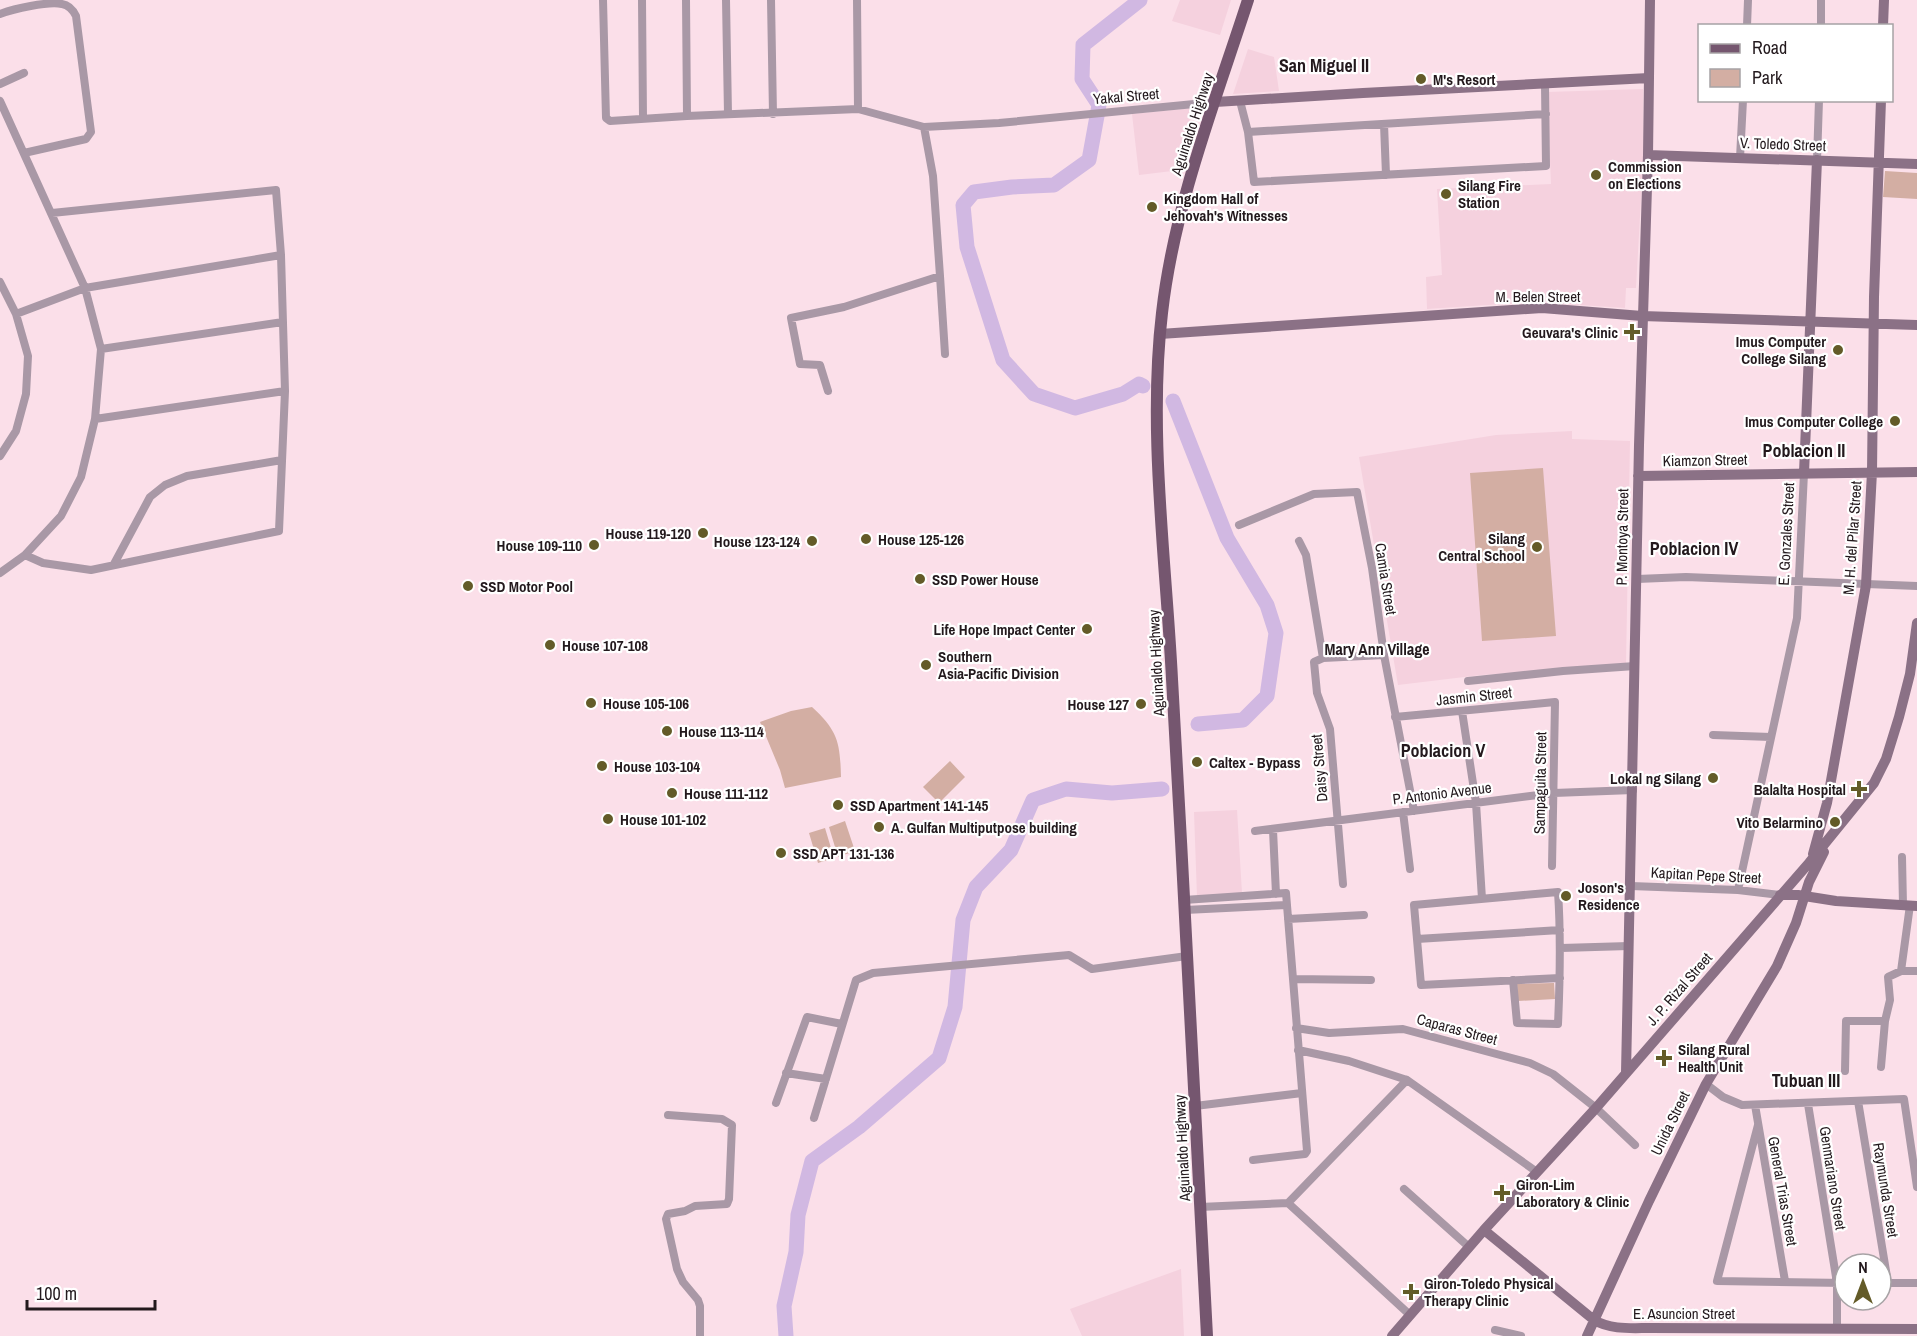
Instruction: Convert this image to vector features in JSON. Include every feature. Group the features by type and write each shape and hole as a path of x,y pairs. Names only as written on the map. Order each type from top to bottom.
{"main road":[{"name":"Aguinaldo Highway","path":"1207,1336 1157,400 1160,334 1166,284 1179,222 1248,0"}],"street":[{"name":"Yakal Street","path":"603,0 607,120 858,109 924,127 1065,117 1215,102 1649,78"},
{"path":"642,0 643,118"},
{"path":"686,0 687,116"},
{"path":"726,0 728,114"},
{"path":"771,0 772,114"},
{"path":"857,0 858,109"},
{"name":"P. Montoya Street","path":"1626,1073 1650,0"},
{"path":"1747,24 1748,0"},
{"path":"1821,0 1821,24"},
{"path":"1883,24 1884,0"},
{"path":"0,14 9,10 55,3 68,6 76,16 91,132 86,139 24,153"},
{"path":"0,84 24,72"},
{"path":"1240,101 1248,132 1254,182 1546,166 1545,85"},
{"path":"0,101 85,288 101,349 95,419 81,477 61,516 25,555 0,573"},
{"path":"1740,158 1743,102"},
{"name":"E. Gonzales Street","path":"1738,890 1797,618 1819,102"},
{"name":"M. H. del Pilar Street","path":"1809,863 1818,840 1827,803 1866,585 1872,472 1881,102"},
{"path":"1248,132 1545,114"},
{"path":"1384,124 1386,175"},
{"path":"924,127 933,177 945,354"},
{"name":"V. Toledo Street","path":"1648,155 1917,164"},
{"path":"25,555 43,563 91,570 279,531 285,391 281,255 276,190 52,213"},
{"path":"16,314 85,288 281,255"},
{"path":"828,391 820,365 800,364 791,318 844,307 940,276"},
{"path":"0,282 16,314 28,357 26,394 16,431 0,456"},
{"name":"M. Belen Street","path":"1160,334 1530,308 1576,309 1642,316 1917,325"},
{"path":"101,349 283,322"},
{"path":"95,419 285,391"},
{"path":"114,564 150,497 165,485 188,476 282,460"},
{"name":"Kiamzon Street","path":"1638,476 1917,472"},
{"name":"Camia Street","path":"1239,525 1314,494 1357,492 1372,568 1395,717 1414,811"},
{"name":"Daisy Street","path":"1299,541 1307,564 1323,658 1314,662 1314,672 1317,693 1330,729 1343,884"},
{"path":"1637,579 1686,577 1917,586"},
{"name":"J. P. Rizal Street","path":"1392,1336 1484,1230 1596,1108 1833,836 1874,783 1886,759 1910,674 1917,623"},
{"path":"1323,658 1384,655"},
{"path":"1468,681 1563,670 1635,666"},
{"name":"Jasmin Street","path":"1395,717 1555,702"},
{"name":"Sampaguita Street","path":"1552,866 1555,702"},
{"path":"1462,711 1476,803 1482,899"},
{"path":"1713,735 1771,737"},
{"name":"P. Antonio Avenue","path":"1255,831 1554,793 1633,790"},
{"path":"1403,812 1410,869"},
{"path":"1273,830 1276,894"},
{"name":"Unida Street","path":"1587,1336 1706,1084 1777,966 1796,923 1801,896 1833,836"},
{"path":"1901,971 1910,905 1902,857"},
{"path":"1794,880 1792,891 1801,896"},
{"path":"1808,884 1812,893 1822,900"},
{"name":"Kapitan Pepe Street","path":"1630,886 1738,890 1780,895"},
{"path":"1513,980 1517,1023 1558,1024 1560,978 1558,892 1414,905 1421,985 1513,980 1560,978"},
{"path":"1184,905 1286,893 1307,1151 1305,1154 1253,1160"},
{"path":"1780,895 1910,905"},
{"path":"1184,905 1287,905"},
{"path":"1288,919 1364,915"},
{"path":"1417,939 1560,930"},
{"path":"1560,948 1629,946"},
{"path":"814,1118 856,980 873,973 1069,955 1092,969 1187,956"},
{"path":"1881,1067 1885,1021 1890,1000 1888,977 1901,971 1917,971"},
{"path":"1293,980 1371,980"},
{"path":"776,1103 807,1017 842,1024"},
{"path":"1845,1071 1846,1021 1885,1021"},
{"name":"Caparas Street","path":"1296,1028 1329,1033 1394,1028 1425,1034 1539,1066 1553,1074 1596,1108 1635,1145"},
{"path":"1298,1050 1349,1060 1407,1080 1537,1172"},
{"path":"786,1073 826,1079"},
{"path":"1200,1207 1288,1203 1407,1080"},
{"path":"1706,1084 1742,1105 1904,1100 1917,1187"},
{"path":"1195,1106 1302,1093"},
{"name":"Raymunda Street","path":"1858,1101 1880,1252"},
{"name":"Genmariano Street","path":"1808,1104 1835,1252"},
{"name":"General Trias Street","path":"1755,1105 1785,1281"},
{"path":"668,1115 722,1119 732,1125 727,1204 694,1206 685,1211 668,1214 666,1219 680,1275 700,1306 700,1336"},
{"path":"1758,1125 1717,1281 1833,1283"},
{"path":"1404,1189 1469,1247"},
{"path":"1288,1203 1410,1315"},
{"name":"E. Asuncion Street","path":"1484,1230 1602,1325 1619,1328 1808,1332 1837,1329 1917,1329"},
{"path":"1893,1283 1917,1283"},
{"name":"Genmariano Street","path":"1837,1329 1838,1312"},
{"path":"1495,1330 1521,1336"}],"shaded area":[{"path":"1180,0 1231,0 1220,35 1172,21"},
{"path":"1248,49 1274,57 1279,91 1233,94"},
{"path":"1643,89 1643,163 1636,288 1626,288 1625,308 1534,302 1427,309 1426,277 1442,275 1437,189 1551,184 1547,92"},
{"path":"1194,108 1172,171 1139,175 1132,114"},
{"name":"Silang Central School","path":"1572,431 1572,439 1630,441 1626,665 1481,675 1398,685 1359,457 1496,435"},
{"path":"1237,810 1242,893 1197,897 1194,812"},
{"path":"1181,1269 1184,1336 1082,1336 1070,1309"}],"green space":[{"path":"1885,171 1917,173 1917,199 1883,197"},
{"path":"1543,468 1556,636 1482,641 1470,473"},
{"path":"812,707 827,723 836,738 840,755 841,777 785,788 760,722 791,711"},
{"path":"950,761 965,777 939,803 923,787"},
{"path":"845,821 855,851 838,857 829,827"},
{"path":"825,828 834,858 818,863 809,833"},
{"path":"1554,983 1555,999 1518,1001 1517,984"}],"waterway":[{"path":"1140,0 1083,45 1082,79 1099,105 1089,160 1054,185 974,192 963,205 967,247 1003,360 1034,394 1075,408 1123,394 1139,384 1143,386"},
{"path":"1173,401 1227,538 1267,605 1276,633 1267,696 1243,720 1198,724"},
{"path":"786,1336 784,1306 796,1252 798,1215 812,1161 859,1127 939,1058 955,1007 963,920 976,887 1011,850 1033,800 1066,789 1112,793 1162,789"}],"place":[{"name":"M's Resort","path":"1421,79"},
{"name":"Commission on Elections","path":"1596,175"},
{"name":"Silang Fire Station","path":"1446,194"},
{"name":"Kingdom Hall of Jehovah's Witnesses","path":"1152,207"},
{"name":"Geuvara's Clinic","path":"1632,332"},
{"name":"Imus Computer College Silang","path":"1838,350"},
{"name":"Imus Computer College","path":"1895,421"},
{"name":"House 119-120","path":"703,533"},
{"name":"House 125-126","path":"866,539"},
{"name":"House 123-124","path":"812,541"},
{"name":"House 109-110","path":"594,545"},
{"name":"Silang Central School","path":"1537,547"},
{"name":"SSD Power House","path":"920,579"},
{"name":"SSD Motor Pool","path":"468,586"},
{"name":"Life Hope Impact Center","path":"1087,629"},
{"name":"House 107-108","path":"550,645"},
{"name":"Southern Asia-Pacific Division","path":"926,665"},
{"name":"House 105-106","path":"591,703"},
{"name":"House 127","path":"1141,704"},
{"name":"House 113-114","path":"667,731"},
{"name":"Caltex - Bypass","path":"1197,762"},
{"name":"House 103-104","path":"602,766"},
{"name":"Lokal ng Silang","path":"1713,778"},
{"name":"Balalta Hospital","path":"1859,789"},
{"name":"House 111-112","path":"672,793"},
{"name":"SSD Apartment 141-145","path":"838,805"},
{"name":"House 101-102","path":"608,819"},
{"name":"Vito Belarmino","path":"1835,822"},
{"name":"A. Gulfan Multiputpose building","path":"879,827"},
{"name":"SSD APT 131-136","path":"781,853"},
{"name":"Joson's Residence","path":"1566,896"},
{"name":"Silang Rural Health Unit","path":"1664,1058"},
{"name":"Giron-Lim Laboratory & Clinic","path":"1502,1193"},
{"name":"Giron-Toledo Physical Therapy Clinic","path":"1411,1292"}],"district":[{"name":"San Miguel II","path":"1324,65"},
{"name":"Poblacion II","path":"1804,450"},
{"name":"Poblacion IV","path":"1694,548"},
{"name":"Mary Ann Village","path":"1377,649"},
{"name":"Poblacion V","path":"1443,750"},
{"name":"Tubuan III","path":"1806,1080"}]}
